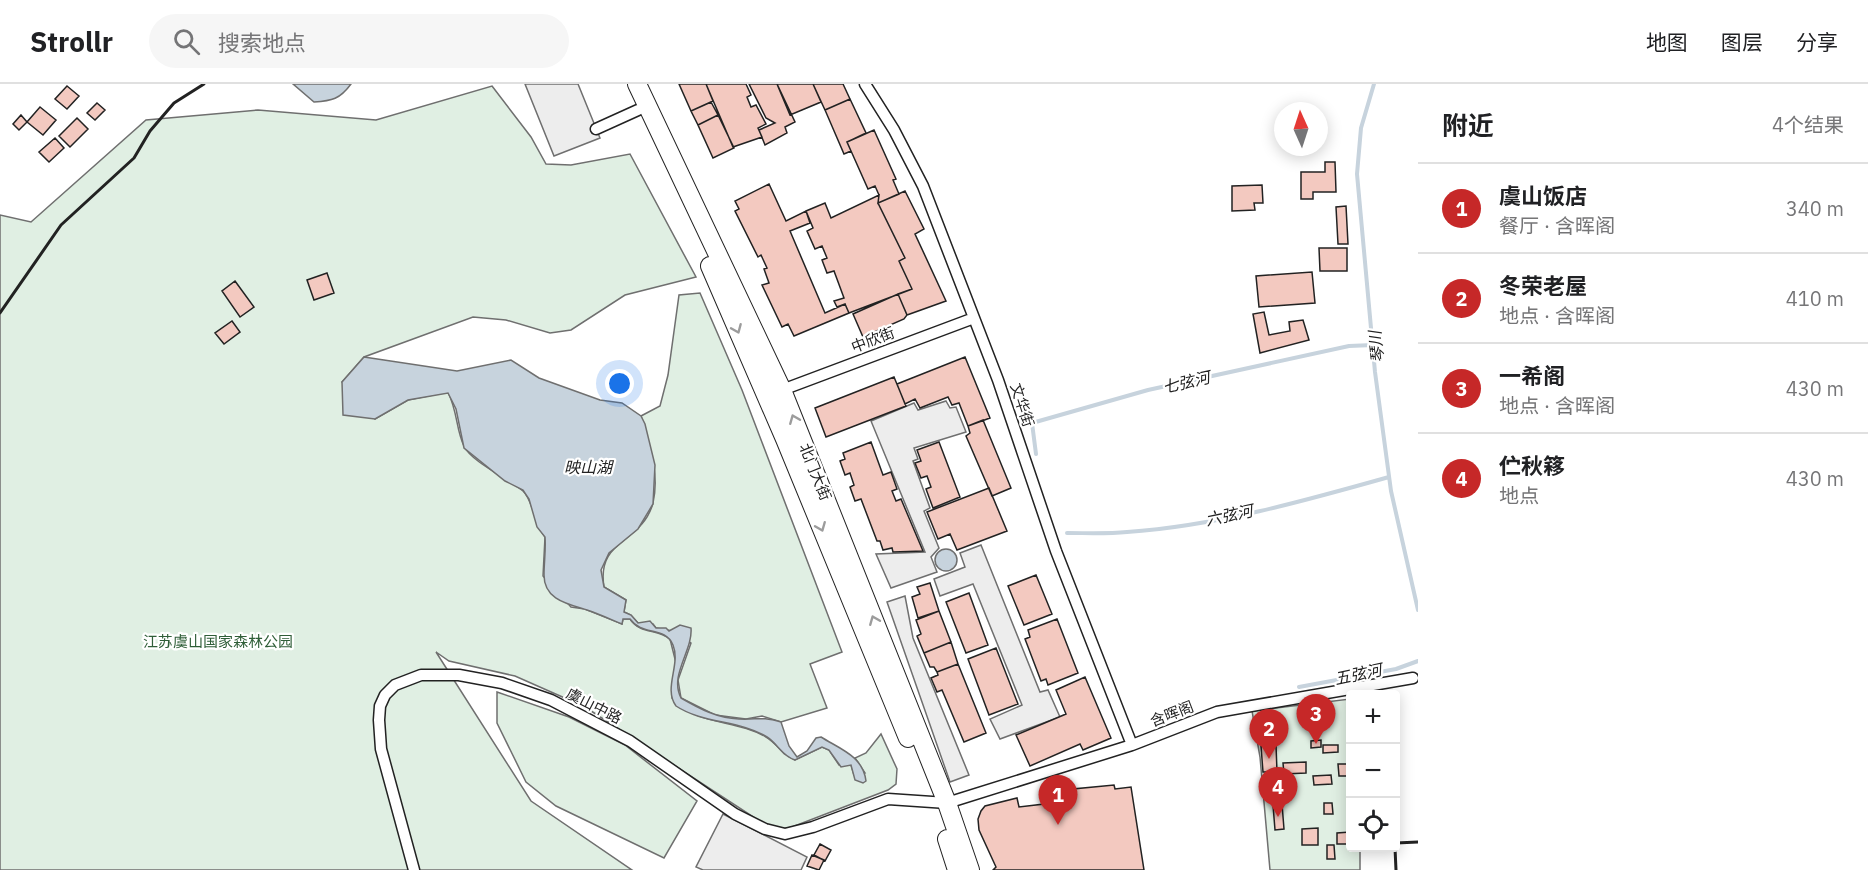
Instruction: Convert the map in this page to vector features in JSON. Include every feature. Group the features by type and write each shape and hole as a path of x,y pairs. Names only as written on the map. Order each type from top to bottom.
{"main road":[{"name":"北门大街","path":"626,84 785,439 970,870"},
{"name":"北门大街","path":"637,84 782,390 941,803 957,870"}],"street":[{"name":"文华街","path":"865,84 894,130 923,186 974,318 1056,551 1132,745"},
{"path":"596,129 638,110"},
{"name":"中欣街","path":"782,390 974,318"},
{"name":"虞山中路","path":"414,870 381,749 378,720 385,695 394,685 420,675 459,675 502,683 550,700 630,741 735,814 765,829 785,834 813,827 888,800 941,803"},
{"name":"含晖阁","path":"941,803 1132,745 1217,712 1413,678"}],"green space":[{"name":"江苏虞山国家森林公园","path":"492,86 531,137 546,164 571,165 630,154 696,277 625,295 571,330 550,333 506,320 473,317 364,357 342,382 375,419 408,400 448,392 454,407 461,440 468,452 523,491 529,500 545,537 543,576 571,607 585,609 622,624 623,619 630,619 639,627 660,633 670,639 676,663 672,698 682,707 704,718 754,731 766,737 795,760 822,747 829,750 839,765 851,765 854,775 865,773 855,758 866,753 881,734 897,769 896,784 888,790 792,827 783,829 764,824 585,707 515,676 449,661 436,652 531,801 632,870 0,870 0,215 31,222 146,120 258,110 376,120"},
{"path":"700,293 742,390 842,652 810,664 827,708 781,722 762,716 746,719 715,715 681,698 678,680 691,643 672,631 656,628 653,624 638,623 631,615 624,612 626,600 604,587 603,571 607,559 613,550 640,527 653,503 654,470 641,416 660,406 668,375 679,295"},
{"path":"497,692 569,717 625,745 697,801 664,858 556,806 526,782 497,723"},
{"path":"1346,699 1346,852 1360,852 1360,870 1270,870 1260,757 1252,711"}],"shaded area":[{"path":"525,84 578,84 600,138 554,156"},
{"path":"946,401 950,408 956,407 966,432 914,448 918,459 913,461 930,508 924,511 939,548 931,557 937,572 891,588 876,554 925,552 871,421 914,403 918,410"},
{"path":"981,545 1040,692 1048,690 1060,717 1000,739 990,719 1022,705 973,584 940,596 934,579 965,567 960,553"},
{"path":"905,596 913,638 969,775 950,782 887,602"},
{"path":"723,814 807,857 801,870 703,870 696,867"}],"water":[{"path":"293,84 351,84 335,98 314,102"},
{"name":"映山湖","path":"364,357 457,371 511,360 539,378 600,400 622,403 641,416 655,465 653,504 638,529 609,553 601,570 604,587 626,600 624,612 631,615 638,623 650,621 656,628 666,628 669,631 680,625 691,628 689,645 679,672 678,689 681,698 723,717 781,722 789,746 797,757 807,751 816,738 821,737 850,754 860,765 866,781 863,783 855,780 851,765 841,767 829,750 822,747 795,760 787,756 767,737 756,732 698,716 676,706 671,692 675,653 673,645 665,635 641,628 630,619 623,619 622,624 565,603 558,600 548,590 544,575 545,537 537,527 529,499 523,490 505,481 464,448 456,409 448,393 408,400 375,419 343,415 342,382"},
{"path":"946,549 954,552 957,560 954,568 946,571 938,568 935,560 938,552"}],"building":[{"path":"679,84 706,84 713,101 691,111"},
{"path":"706,84 746,84 751,95 747,97 751,107 756,105 766,124 758,128 762,137 733,147"},
{"path":"749,84 777,84 795,122 785,127 787,133 765,145 759,130 775,123 766,118"},
{"path":"777,84 813,84 821,102 790,115"},
{"path":"813,84 843,84 850,99 825,110"},
{"path":"67,86 79,96 67,109 55,99"},
{"path":"850,99 866,133 847,142 851,151 844,154 825,110"},
{"path":"711,102 718,115 698,125 691,111"},
{"path":"97,103 105,110 95,120 87,113"},
{"path":"40,107 56,120 43,135 27,122"},
{"path":"21,115 27,122 19,130 13,124"},
{"path":"718,115 734,148 713,158 698,125"},
{"path":"77,118 88,129 70,147 59,136"},
{"path":"874,130 896,179 893,180 899,194 878,203 879,195 875,186 868,189 847,142"},
{"path":"55,138 64,148 49,162 39,152"},
{"path":"1325,162 1335,162 1336,192 1313,192 1313,199 1301,199 1301,172 1325,172"},
{"path":"769,184 786,221 806,211 810,223 790,231 825,313 845,304 849,313 794,336 788,324 782,327 762,285 769,283 764,269 767,268 761,255 758,257 735,211 739,209 735,201"},
{"path":"1262,185 1263,203 1254,203 1255,210 1232,211 1232,186"},
{"path":"905,191 924,229 915,234 946,301 907,315 898,294 912,289 899,261 905,258 878,203"},
{"path":"879,195 878,203 905,258 899,261 912,289 849,313 845,304 837,307 834,301 844,298 834,271 827,273 822,260 827,258 822,246 815,249 807,231 813,228 806,211 825,203 831,218"},
{"path":"1346,206 1348,244 1338,244 1336,207"},
{"path":"1319,248 1347,248 1347,271 1320,271"},
{"path":"1312,272 1315,303 1259,307 1256,276"},
{"path":"327,273 334,293 314,300 307,280"},
{"path":"235,281 254,307 240,317 222,291"},
{"path":"898,294 907,315 904,319 863,337 853,314"},
{"path":"1264,312 1269,335 1290,331 1289,322 1303,320 1309,340 1260,353 1253,314"},
{"path":"232,321 240,332 224,344 215,333"},
{"path":"965,357 990,418 968,426 959,403 952,405 948,397 920,408 915,399 905,404 897,384"},
{"path":"894,377 906,406 826,437 815,408"},
{"path":"983,420 1011,488 992,496 966,436 970,433 968,426"},
{"path":"871,442 883,475 891,472 897,489 892,491 896,501 901,499 923,551 893,552 892,548 883,550 880,541 877,541 861,499 855,501 850,487 854,485 850,473 845,475 840,461 845,459 843,453"},
{"path":"939,442 960,497 933,508 926,489 931,487 927,476 921,478 915,463 921,461 917,450"},
{"path":"989,488 1007,531 957,550 950,534 938,539 927,512"},
{"path":"1036,575 1052,614 1024,625 1008,586"},
{"path":"930,583 939,611 918,618 912,597 920,594 917,587"},
{"path":"969,593 988,645 966,653 946,602"},
{"path":"939,611 951,642 924,653 917,636 921,634 916,620"},
{"path":"1057,619 1078,673 1048,685 1046,679 1041,681 1025,639 1030,637 1028,630"},
{"path":"951,642 958,664 937,672 934,667 930,667 924,653"},
{"path":"996,648 1018,704 989,715 968,659"},
{"path":"958,664 986,733 964,742 942,690 937,692 931,678 938,675 937,672"},
{"path":"1085,677 1111,738 1083,750 1080,744 1030,766 1016,735 1066,714 1056,690"},
{"path":"1321,740 1321,747 1311,748 1311,741"},
{"path":"1276,745 1277,772 1263,772 1261,746"},
{"path":"1323,745 1338,745 1338,752 1323,753"},
{"path":"1306,762 1306,773 1284,774 1283,763"},
{"path":"1338,764 1346,764 1346,776 1339,776"},
{"path":"1331,775 1332,784 1314,785 1313,776"},
{"path":"1114,785 1115,789 1131,787 1144,870 993,870 996,867 979,830 978,819 985,806 1017,798 1019,807 1044,804 1044,797 1074,794 1073,789"},
{"path":"1324,803 1332,803 1333,814 1324,814"},
{"path":"1282,804 1284,829 1275,830 1273,805"},
{"path":"1318,828 1318,845 1302,845 1302,829"},
{"path":"1346,832 1346,844 1337,844 1337,833"},
{"path":"820,844 831,850 825,861 814,855"},
{"path":"1327,845 1334,845 1335,859 1327,859"},
{"path":"812,855 824,860 819,870 807,866"}],"waterway":[{"name":"琴川","path":"1374,84 1361,128 1357,174 1375,372 1391,491 1418,610"},
{"name":"七弦河","path":"1036,454 1032,423 1148,390 1349,346 1373,345"},
{"name":"六弦河","path":"1067,533 1120,533 1193,524 1292,503 1389,477"},
{"name":"五弦河","path":"1299,687 1396,669 1418,661"}],"wall":[{"path":"0,313 61,225 134,158 150,131 174,103 204,84"},
{"path":"1400,843 1418,842"},
{"path":"1395,852 1396,870"}],"place":[{"name":"一希阁","path":"1316,744"},
{"name":"冬荣老屋","path":"1269,759"},
{"name":"伫秋簃","path":"1278,817"},
{"name":"虞山饭店","path":"1058,825"}]}
